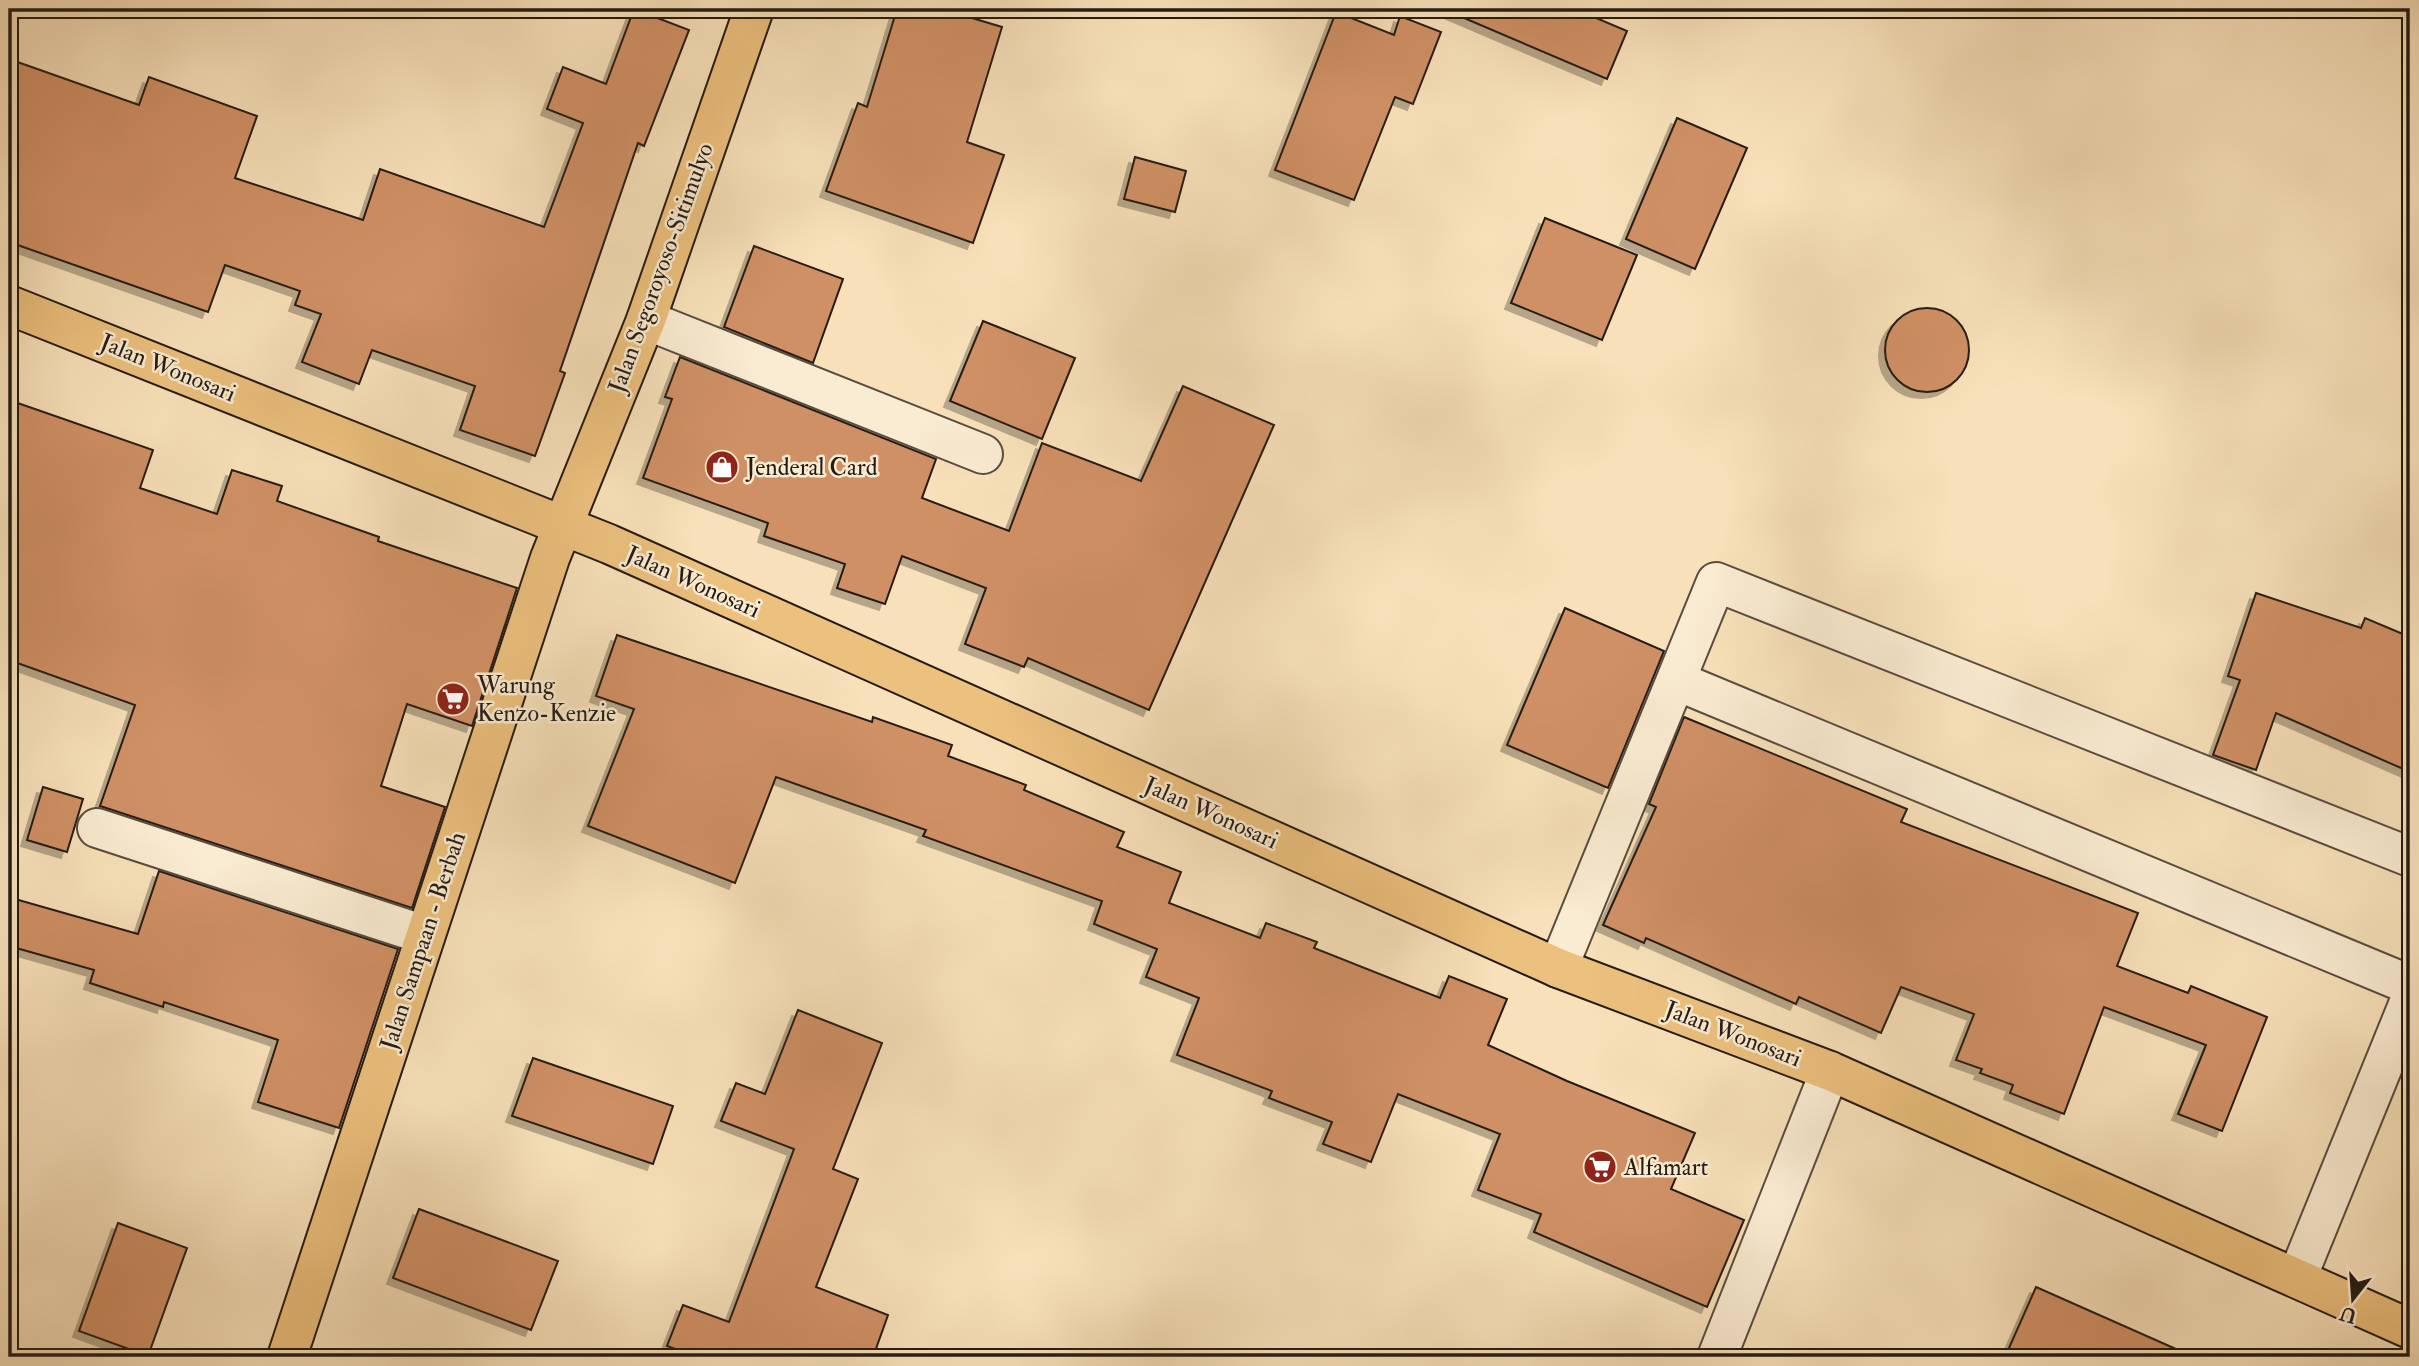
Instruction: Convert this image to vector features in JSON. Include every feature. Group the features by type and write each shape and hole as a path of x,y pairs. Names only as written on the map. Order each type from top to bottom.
{"main road":[{"name":"Jalan Segoroyoso-Sitimulyo","path":"563,526 646,320 754,9"},
{"name":"Jalan Wonosari","path":"9,305 563,526 1558,968 1830,1071 2410,1329"},
{"name":"Jalan Sampaan - Berbah","path":"287,1357 563,526"}],"street":[{"path":"646,320 983,454"},
{"path":"1558,968 1716,582 2410,857"},
{"path":"1677,681 2410,985"},
{"path":"97,828 425,935"},
{"path":"2297,1278 2410,1000"},
{"path":"1717,1357 1830,1071"}],"building":[{"path":"634,9 689,30 644,146 638,143 560,371 565,373 535,456 460,430 475,386 372,350 359,384 302,362 321,314 295,305 300,291 225,265 208,312 9,242 9,59 139,105 149,77 257,116 235,178 363,220 380,169 544,227 583,123 547,109 563,67 606,84"},
{"path":"897,9 942,9 1002,27 967,142 1004,155 973,243 826,191 858,103 867,107"},
{"path":"1443,9 1575,9 1627,31 1607,79"},
{"path":"1336,12 1394,35 1400,16 1441,32 1413,104 1395,97 1354,200 1275,170"},
{"path":"1677,118 1747,148 1695,269 1626,239"},
{"path":"1135,157 1186,171 1175,212 1124,199"},
{"path":"1545,218 1637,255 1602,340 1511,303"},
{"path":"754,246 843,279 813,363 724,327"},
{"path":"1919,308 1935,308 1951,315 1962,326 1969,342 1966,366 1957,380 1935,392 1919,392 1903,385 1892,374 1885,358 1885,342 1892,326 1903,315"},
{"path":"983,321 1075,358 1042,439 950,401"},
{"path":"680,357 936,459 922,498 1009,531 1042,443 1141,481 1183,386 1274,425 1149,710 1028,658 1024,667 965,644 986,588 902,556 885,604 837,588 845,564 764,536 768,523 643,478 672,399 665,397"},
{"path":"9,400 153,450 140,488 217,514 232,470 282,486 277,501 379,537 378,541 517,588 472,726 407,704 381,786 445,807 412,908 100,806 135,705 9,660"},
{"path":"2256,593 2361,628 2365,618 2410,637 2410,772 2276,713 2256,770 2213,755 2240,680 2228,676"},
{"path":"1565,608 1664,651 1608,788 1507,745"},
{"path":"617,635 872,722 873,717 952,745 948,756 1026,785 1024,790 1124,832 1117,847 1181,872 1169,903 1260,938 1266,923 1317,942 1314,948 1440,998 1449,976 1507,999 1488,1045 1567,1081 1695,1133 1671,1189 1744,1220 1707,1307 1534,1232 1541,1214 1478,1190 1500,1134 1398,1094 1371,1162 1323,1144 1332,1122 1269,1098 1272,1091 1177,1055 1199,998 1146,977 1157,949 1094,924 1102,901 923,836 926,830 776,777 735,883 588,826 634,709 596,696"},
{"path":"1684,717 1907,809 1901,822 2138,913 2117,966 2188,993 2191,986 2267,1017 2222,1131 2178,1114 2206,1045 2104,1007 2064,1114 2010,1093 2013,1085 1980,1073 1982,1069 1956,1060 1974,1014 1901,987 1881,1033 1799,997 1796,1004 1646,938 1644,943 1603,925 1656,807 1649,804"},
{"path":"43,787 83,799 67,852 27,840"},
{"path":"159,871 398,949 339,1128 258,1102 278,1040 164,1002 163,1007 90,983 94,970 9,946 9,922 15,899 138,934"},
{"path":"798,1010 882,1043 833,1169 858,1179 816,1287 888,1315 873,1357 697,1357 667,1346 683,1305 729,1322 794,1149 721,1121 736,1083 765,1094"},
{"path":"533,1058 673,1106 653,1164 512,1116"},
{"path":"419,1209 558,1261 531,1330 393,1278"},
{"path":"118,1223 187,1248 148,1356 79,1331"},
{"path":"2036,1287 2194,1357 2005,1357"}],"place":[{"name":"Jenderal Card","path":"722,467"},
{"name":"Warung Kenzo-Kenzie","path":"453,699"},
{"name":"Alfamart","path":"1600,1167"}]}
